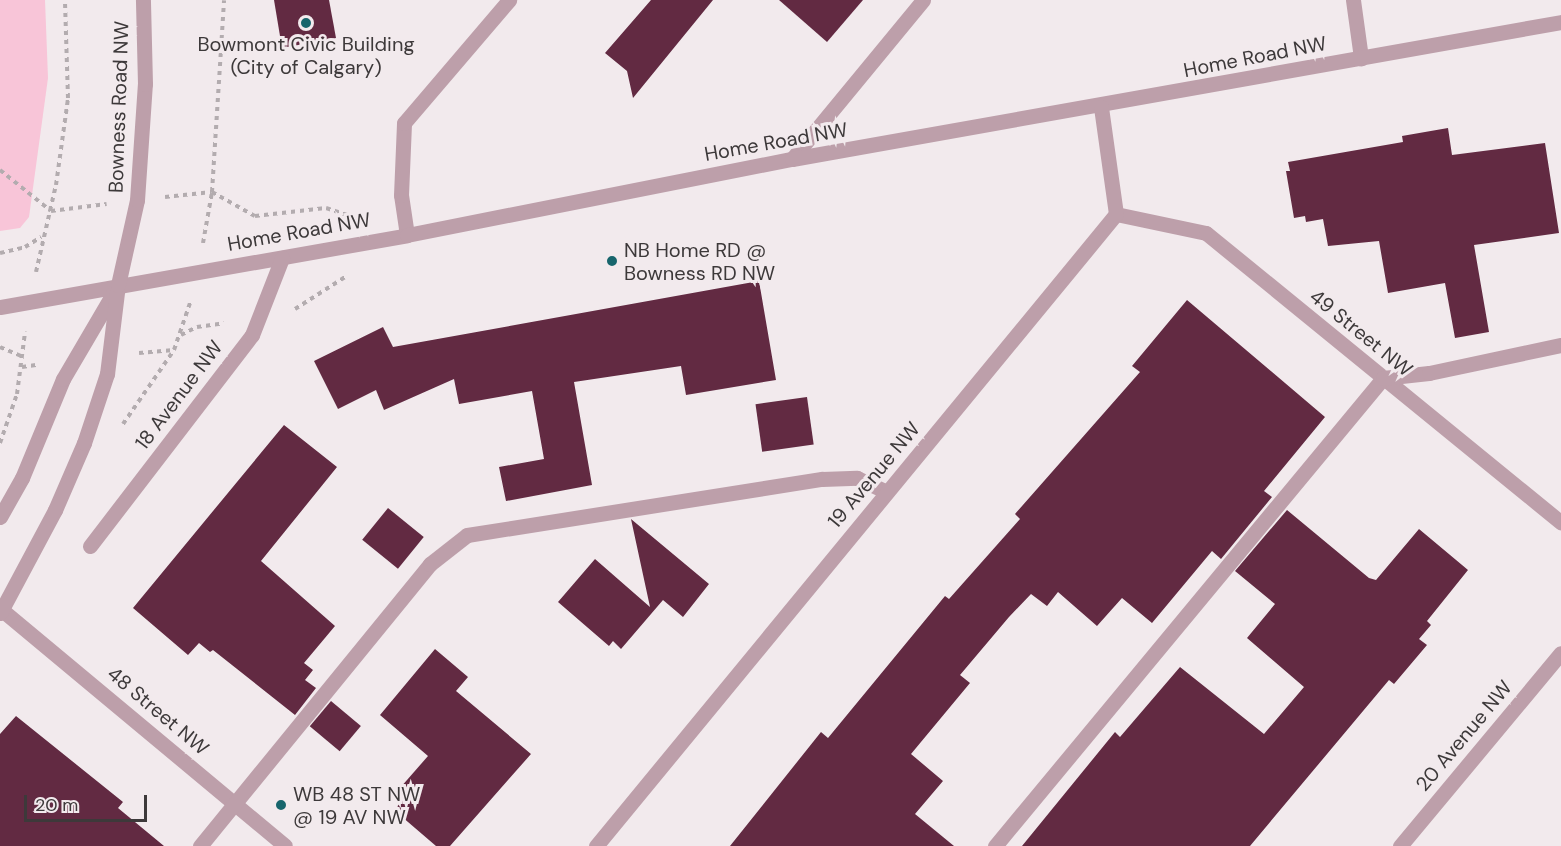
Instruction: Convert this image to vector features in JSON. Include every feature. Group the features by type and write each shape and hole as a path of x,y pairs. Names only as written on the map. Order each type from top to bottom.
{"street":[{"name":"Bowness Road NW","path":"1,611 55,510 84,443 107,374 118,285 137,200 145,84 143,0"},
{"path":"407,235 401,195 404,123 509,0"},
{"path":"792,159 923,0"},
{"path":"1353,0 1361,58"},
{"name":"Home Road NW","path":"0,307 407,235 792,159 1101,107 1561,22"},
{"path":"1101,107 1116,214"},
{"name":"49 Street NW","path":"1116,214 1206,232 1561,523"},
{"name":"19 Avenue NW","path":"596,846 1116,214"},
{"name":"18 Avenue NW","path":"90,546 252,335 282,258"},
{"name":"Bowness Road NW","path":"0,517 22,478 63,379 118,285"},
{"path":"995,846 1383,378 1429,373 1561,345"},
{"path":"200,846 430,564 467,535 822,479 857,478 887,492"},
{"name":"48 Street NW","path":"1,611 285,846"},
{"name":"20 Avenue NW","path":"1400,846 1561,653"}],"path":[{"path":"0,253 25,246 42,236 51,211 68,98 65,0"},
{"path":"224,0 212,192 255,216 326,208 356,218"},
{"path":"0,170 51,211"},
{"path":"174,350 185,322"},
{"path":"0,347 21,356 22,367 17,394 0,443"}],"shaded area":[{"path":"0,0 45,0 48,78 29,217 20,228 0,231"}],"building":[{"name":"Bowmont Civic Building (City of Calgary)","path":"274,0 329,0 336,38 282,48"},
{"path":"651,0 713,0 633,98 627,71 605,53"},
{"path":"779,0 863,0 827,42"},
{"path":"1448,128 1452,155 1545,143 1559,233 1474,245 1489,332 1455,338 1445,283 1388,293 1379,241 1328,246 1323,219 1306,222 1305,216 1294,218 1286,171 1290,171 1288,162 1403,142 1402,136"},
{"path":"759,281 776,380 686,395 681,366 574,382 592,485 506,501 499,467 544,459 532,391 459,404 454,379 384,410 376,390 338,409 314,361 383,327 393,347"},
{"path":"1187,300 1325,417 1264,491 1272,497 1221,559 1212,551 1152,623 1122,598 1097,626 1058,592 1047,606 1031,594 1009,617 960,675 970,683 911,754 943,781 915,814 954,846 730,846 821,732 828,738 945,596 949,599 1020,519 1015,514 1140,372 1132,366"},
{"path":"807,397 814,445 762,452 756,404"},
{"path":"284,425 337,467 261,561 335,626 304,663 313,670 305,680 316,688 295,715 213,650 210,652 199,643 188,655 133,608"},
{"path":"388,508 424,537 398,569 362,540"},
{"path":"1287,510 1369,578 1376,580 1419,529 1468,570 1427,621 1431,625 1419,639 1427,645 1394,684 1389,680 1250,846 1022,846 1115,732 1120,737 1180,667 1264,734 1304,687 1247,638 1275,604 1235,571"},
{"path":"631,519 709,584 683,617 663,600 621,649 613,641 609,646 558,602 595,559 650,607"},
{"path":"435,649 468,677 456,691 531,754 450,846 436,846 394,810 408,794 400,788 428,756 380,715"},
{"path":"331,701 361,726 340,751 310,726"},
{"path":"16,716 123,802 118,808 164,846 0,846 0,734"}],"place":[{"name":"Bowmont Civic Building (City of Calgary)","path":"306,23"},
{"name":"NB Home RD @ Bowness RD NW","path":"612,261"},
{"name":"WB 48 ST NW @ 19 AV NW","path":"281,805"}]}
